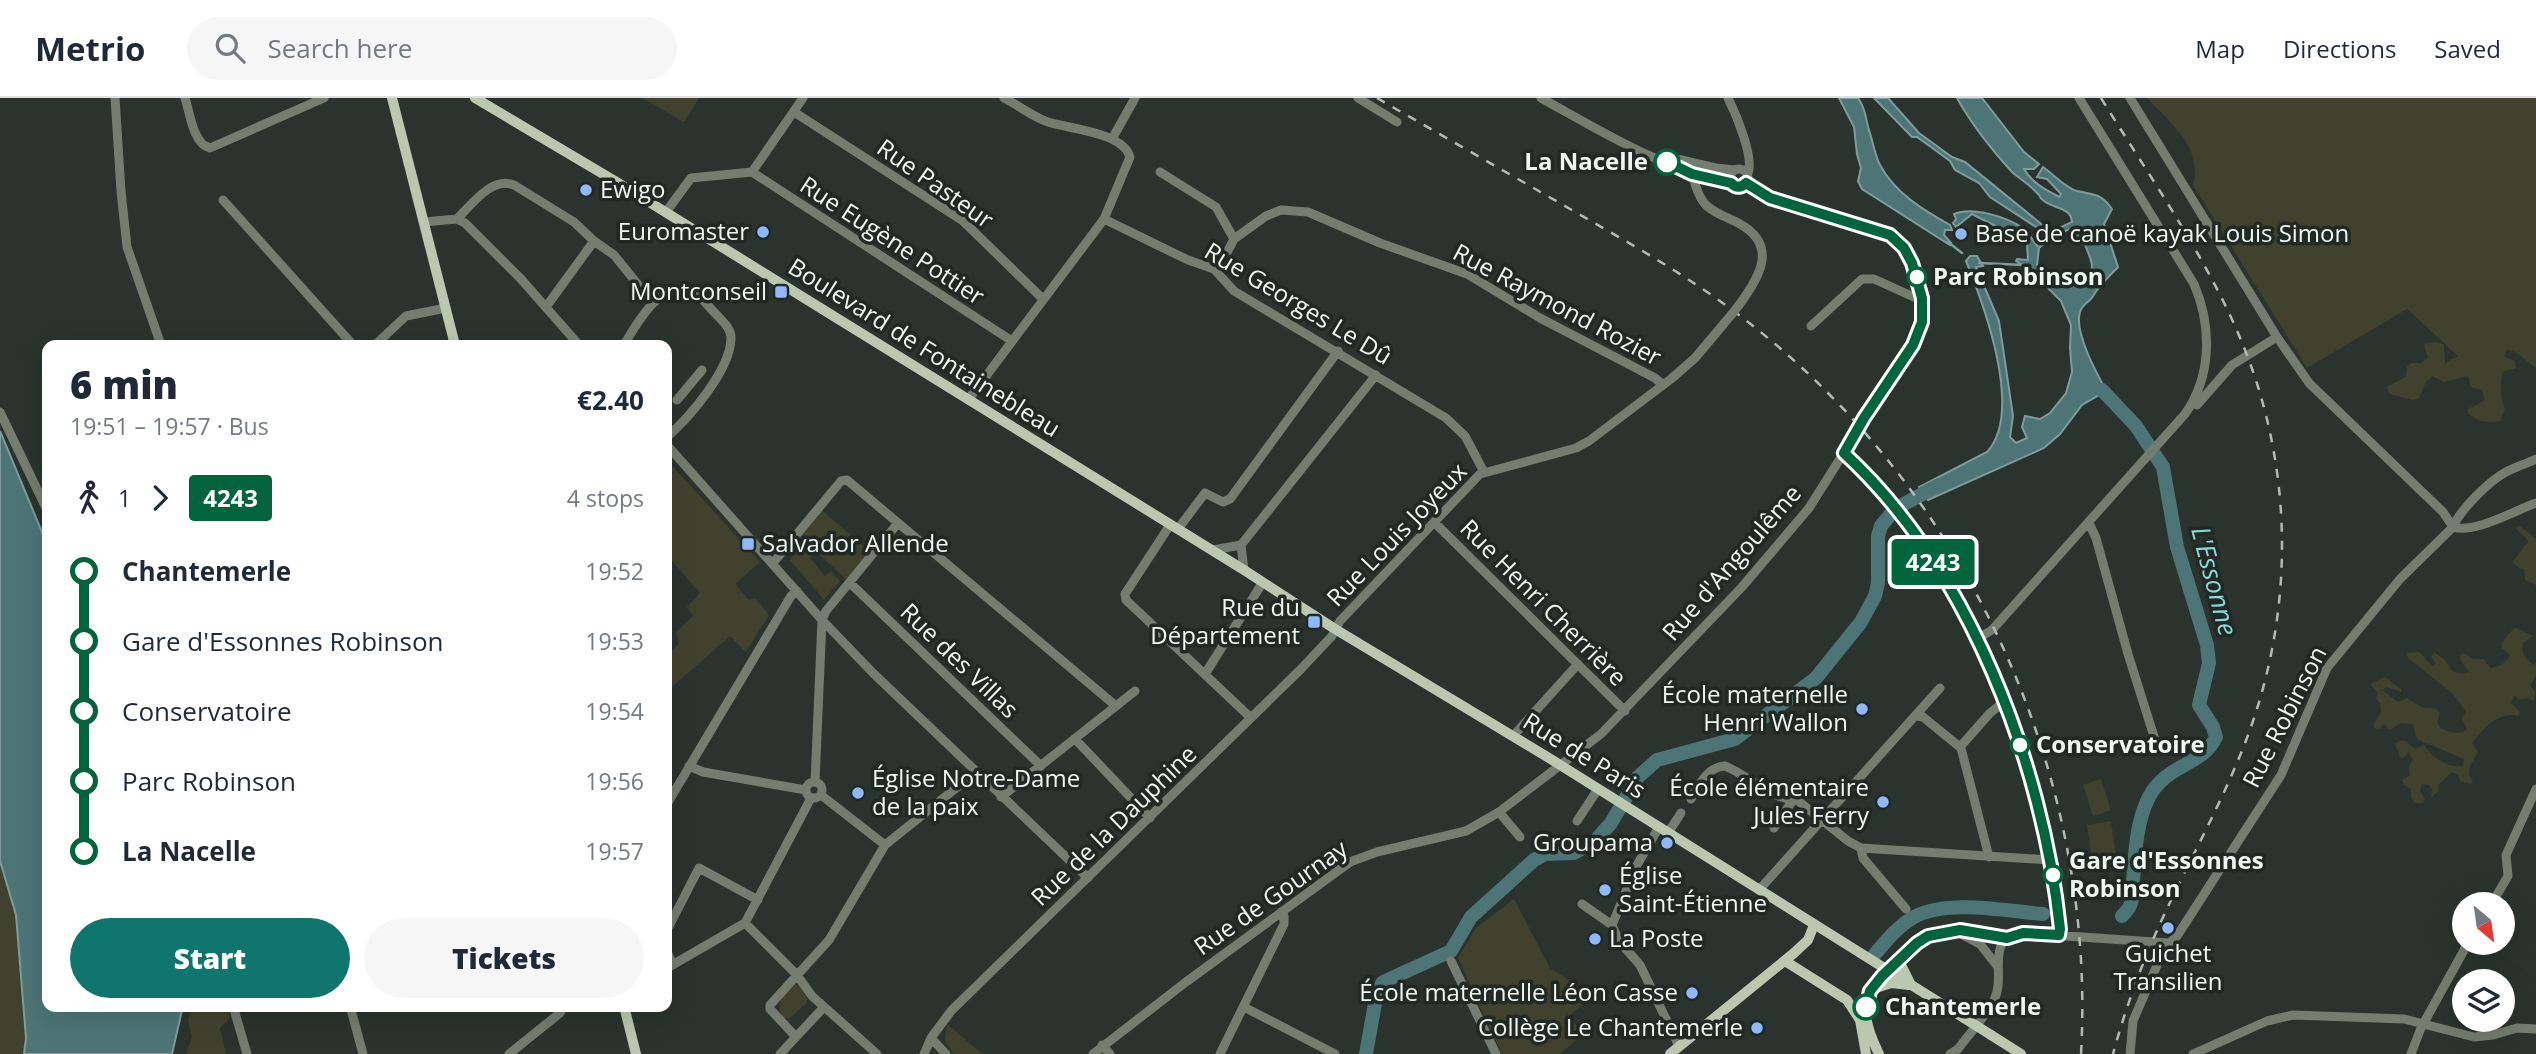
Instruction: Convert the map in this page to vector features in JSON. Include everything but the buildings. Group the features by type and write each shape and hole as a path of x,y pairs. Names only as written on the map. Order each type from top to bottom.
{"main road":[{"path":"392,98 454,340"},
{"name":"Boulevard de Fontainebleau","path":"475,98 486,102 666,212 1213,550 1335,629"},
{"name":"Rue de Paris","path":"1335,629 1560,765 2021,1054"},
{"path":"1675,1050 1785,961 1808,940 1814,925"},
{"path":"1785,961 1847,1000 1865,1003"},
{"path":"1870,991 1883,984 1911,986 1899,961"},
{"path":"1879,1054 1871,1036 1865,1003 1884,968"},
{"path":"1847,1000 1860,1020 1866,1054"},
{"path":"626,1012 636,1054"}],"street":[{"path":"115,98 127,247 159,340"},
{"path":"185,98 199,140 207,148 324,98"},
{"path":"666,212 691,178 752,172 803,98"},
{"path":"968,400 1104,219 1130,157 1127,149 1112,139 1048,122 1004,98"},
{"path":"1112,139 1135,98"},
{"path":"1358,98 1397,122"},
{"path":"1541,98 1616,139 1692,174 1738,187 1746,179 1751,165 1739,122 1728,98"},
{"path":"1551,98 1664,156 1744,171 1746,179"},
{"path":"2079,98 2197,292 2206,336 2206,363 2202,386 2185,414"},
{"path":"2130,98 2277,337 2320,395 2443,512 2453,527 2461,530 2473,528 2536,503"},
{"name":"Rue Pasteur","path":"794,112 963,221 1043,299"},
{"path":"1731,183 1730,177 1746,152"},
{"path":"1692,174 1692,168 1696,164"},
{"name":"Rue Eugène Pottier","path":"752,172 1012,341"},
{"path":"1160,172 1216,207 1234,239"},
{"name":"Rue Louis Joyeux","path":"1335,629 1339,621 1484,472 1576,448 1663,385 1695,358 1732,314 1757,278 1763,259 1763,248 1743,225 1707,206 1692,174"},
{"path":"1699,190 1701,184 1709,178"},
{"name":"Rue d'Angoulême","path":"1560,765 1601,734 1625,711 1749,579 1809,508 1913,345 1922,322 1922,298 1912,263 1904,248 1895,239 1770,198 1746,179"},
{"path":"424,222 457,219 493,186 507,182 574,222 594,241 614,254 652,302"},
{"path":"223,200 349,340"},
{"name":"Rue Raymond Rozier","path":"1217,272 1234,239 1273,212 1292,209 1308,212 1380,243 1468,274 1540,318 1655,378 1663,385"},
{"path":"457,219 474,230 575,340"},
{"name":"Rue Georges Le Dû","path":"1104,219 1217,272 1234,291 1338,351 1458,429 1470,443 1484,472"},
{"path":"546,307 594,241"},
{"path":"1811,326 1861,279 1874,279 1916,298 1922,298"},
{"path":"627,340 652,302 675,291 687,290 701,298 730,330 730,343 716,380 672,431"},
{"path":"381,340 407,316 446,308"},
{"path":"1977,639 1992,630 2232,365 2277,337"},
{"path":"1251,718 1125,597 1174,527 1205,493 1208,492 1223,502 1230,499 1338,351"},
{"path":"677,400 702,370"},
{"path":"1213,550 1241,545 1376,375"},
{"path":"695,378 709,389"},
{"path":"2202,386 2213,386"},
{"path":"0,412 42,500"},
{"path":"672,451 822,620 873,673 1088,878"},
{"path":"1844,453 1892,500 1952,592 1977,639 2004,702 2032,783 2058,905 2059,935"},
{"name":"Rue Robinson","path":"2130,1054 2133,1021 2158,962 2281,775 2298,738 2314,692 2327,668 2400,579 2453,527 2457,518 2500,476 2536,459"},
{"path":"773,564 844,480 1116,706"},
{"name":"Rue Henri Cherrière","path":"1434,522 1625,711"},
{"path":"815,782 822,620 826,611 898,523"},
{"path":"2089,523 2093,528 2157,746"},
{"path":"1241,545 1244,570"},
{"path":"1205,674 1263,582"},
{"name":"Rue des Villas","path":"850,583 1041,766"},
{"path":"672,796 791,596 797,591"},
{"name":"Rue de la Dauphine","path":"924,1054 951,1011 1301,669 1335,629"},
{"path":"1513,736 1578,664"},
{"path":"1759,890 1940,688"},
{"path":"1001,797 1135,691"},
{"path":"1960,747 1990,713 2004,702"},
{"path":"1917,716 1923,717 1960,747 1989,857"},
{"path":"1075,739 1150,818"},
{"path":"690,765 703,772 812,794 885,845"},
{"name":"Rue de Gournay","path":"1093,1054 1350,862 1364,856 1459,833 1499,812 1560,765"},
{"path":"1691,799 1709,773 1725,765 1773,795 1797,800 1848,841 1861,848 2050,860"},
{"path":"796,1037 769,1007 829,940 885,845 976,772"},
{"path":"812,794 810,783 815,782"},
{"path":"672,965 745,923 812,794 822,788 815,782"},
{"path":"1577,821 1598,789"},
{"path":"2499,892 2508,876 2506,855 2536,789"},
{"path":"1774,828 1793,800"},
{"path":"1499,812 1520,837"},
{"path":"1675,1050 1640,965 1612,931 1612,925 1637,865 1663,830 1681,813"},
{"path":"1861,848 1863,858 1906,909"},
{"path":"672,920 699,868 758,900"},
{"path":"1582,904 1612,925"},
{"path":"1220,1054 1284,924 1281,912"},
{"path":"745,923 797,975 812,996 877,1054"},
{"path":"1884,968 1899,961 1920,940 1951,930 1974,931 2007,938 2023,933 2169,943"},
{"path":"1951,930 1980,944 1998,967"},
{"path":"1950,1054 1958,1049 1994,1000 1999,986 1999,952 2007,938"},
{"path":"2411,1054 2461,956"},
{"path":"1451,961 1496,1054"},
{"path":"780,1054 824,1007"},
{"path":"1244,1007 1332,1053"},
{"path":"235,1012 247,1054"},
{"path":"352,1012 363,1054"},
{"path":"509,1054 561,1012"},
{"path":"2193,1054 2267,1021 2287,1016 2404,1019 2474,1037 2517,1028 2536,1029"},
{"path":"932,1038 946,1054"},
{"path":"1102,1045 1110,1054"}],"green space":[{"path":"642,98 699,98 684,122"},
{"path":"2147,98 2536,98 2536,368 2517,353 2507,349 2504,356 2515,361 2516,368 2503,372 2501,391 2505,409 2500,421 2483,421 2468,414 2468,409 2485,400 2482,390 2471,387 2468,376 2444,382 2432,376 2426,382 2419,398 2413,400 2390,394 2386,387 2406,377 2407,367 2428,358 2424,345 2434,342 2444,345 2445,363 2458,356 2407,309 2307,368 2193,185 2195,171 2189,147 2174,126"},
{"path":"672,465 760,562 735,584 749,600 755,598 769,615 746,652 730,636 673,686 672,650 679,644 676,632 693,616 687,607 700,593 672,561"},
{"path":"819,508 873,554 850,583 798,535"},
{"path":"2520,526 2536,539 2536,585 2525,580 2524,569 2512,562 2528,542 2516,527"},
{"path":"803,543 813,555 810,558 825,576 831,571 840,581 824,600 790,560"},
{"path":"2515,627 2533,636 2524,642 2522,649 2533,665 2536,663 2536,676 2530,685 2535,692 2534,702 2528,698 2519,700 2515,695 2511,703 2520,712 2519,716 2498,718 2472,743 2478,752 2470,766 2469,775 2473,781 2470,784 2460,781 2458,775 2452,772 2438,785 2439,791 2431,797 2432,789 2429,785 2422,784 2420,791 2425,799 2423,803 2415,803 2411,798 2411,789 2404,785 2402,780 2410,775 2412,760 2409,752 2403,758 2400,757 2395,744 2401,740 2415,749 2424,745 2446,764 2463,766 2464,759 2419,740 2413,724 2400,723 2390,730 2384,724 2379,729 2375,728 2373,724 2381,713 2380,703 2376,698 2378,693 2370,684 2385,677 2401,689 2401,692 2386,687 2382,690 2398,702 2407,698 2423,708 2434,708 2440,712 2437,722 2440,728 2454,733 2464,731 2467,729 2462,719 2466,711 2452,693 2408,658 2407,653 2419,652 2433,666 2436,663 2431,657 2434,652 2445,660 2452,671 2463,674 2469,672 2460,659 2463,653 2473,659 2484,659 2490,668 2493,668 2509,658 2510,655 2502,648 2502,642"},
{"path":"2101,779 2111,810 2093,816 2083,785"},
{"path":"2111,821 2118,868 2094,871 2087,825"},
{"path":"0,861 16,915 26,1038 24,1054 0,1054"},
{"path":"1514,899 1550,968 1574,983 1590,999 1570,1015 1582,1035 1560,1054 1502,1054 1458,958 1476,928"},
{"path":"795,985 799,985 807,997 807,1002 790,1018 784,1018 780,1004"},
{"path":"190,1012 228,1012 230,1018 220,1028 226,1054 186,1054 192,1037 188,1020"},
{"path":"947,1024 983,1054 954,1054 945,1041"}],"water":[{"path":"1839,98 1858,98 1877,157 1886,175 1910,200 1950,225 1952,230 1945,230 1944,235 1950,245 1862,189 1858,181 1861,168 1854,127"},
{"path":"1874,98 1888,98 1919,133 1952,157 1965,162 2051,232 2072,222 2069,214 2048,204 2012,172 1982,136 1957,98 1982,98 2024,152 2039,164 2034,169 2024,169 2035,182 2059,197 2061,194 2047,179 2037,177 2043,167 2068,187 2097,196 2108,204 2112,209 2104,224 2118,267 2082,307 2079,321 2084,345 2113,403 2101,394 2082,405 2060,434 2044,448 1928,500 1919,487 1987,452 1997,434 2002,411 1997,358 1982,304 1966,261 1970,256 1977,256 1983,266 1976,267 1999,321 2013,416 2010,437 2016,443 2027,438 2022,427 2025,416 2040,419 2050,413 2066,393 2072,372 2071,325 2061,301 2016,261 2028,260 2027,244 1972,214 1956,227 1953,223 1956,219 1954,214 1980,212 2008,220 2023,228 2037,246 2044,237 2039,229 1990,197 1979,183 1955,170 1950,161 1917,137 1912,137","holes":["2070,229 2077,243 2085,244 2092,264 2084,281 2067,283 2037,265 2039,248 2046,242 2053,242 2053,236"]},
{"path":"0,431 42,532 42,1012 182,1012 172,1054 24,1054 26,1038 16,915 0,861"}],"waterway":[{"name":"L'Essonne","path":"1948,242 1962,253"},
{"path":"1979,263 2024,265"},
{"name":"L'Essonne","path":"2102,390 2136,426 2163,467 2177,547 2207,645 2209,663 2199,705 2216,737 2203,754 2165,777 2149,797 2137,838 2132,901 2122,916"},
{"name":"L'Essonne","path":"1366,1054 1377,992 1383,982 1451,951 1471,917 1534,860 1545,854 1574,853 1596,840 1611,823 1638,777 1657,760 1735,739 1816,678 1861,622 1875,596 1878,583 1878,536 1881,526 1895,509 1939,485"},
{"name":"L'Essonne","path":"1875,954 1903,925 1928,912 1960,907 2043,914"}],"railway":[{"path":"1377,98 1638,249 1727,306 1826,391 1895,469 1954,555 2003,648 2041,745 2067,846 2080,949 2081,1054"},
{"path":"2101,98 2194,247 2241,340 2259,391 2272,443 2280,496 2282,549 2279,603 2271,655 2257,707 2229,781 2151,944 2113,1054"}],"bus line":[{"name":"4243","path":"1667,162 1692,174 1735,186 1741,187 1746,183 1758,193 1770,198 1890,235 1904,248 1912,263 1922,298 1923,313 1919,334 1844,453 1892,500 1952,592 1977,639 2009,712 2032,783 2044,831 2060,929 2059,935 2023,933 2007,938 1960,930 1928,936 1882,976 1867,996 1866,1007"}],"place":[{"name":"La Nacelle","path":"1667,162"},
{"name":"Ewigo","path":"586,190"},
{"name":"Euromaster","path":"763,232"},
{"name":"Base de canoë kayak Louis Simon","path":"1961,234"},
{"name":"Parc Robinson","path":"1917,277"},
{"name":"Montconseil","path":"781,292"},
{"name":"Salvador Allende","path":"748,544"},
{"name":"Rue du Département","path":"1314,622"},
{"name":"École maternelle Henri Wallon","path":"1862,709"},
{"name":"Conservatoire","path":"2020,745"},
{"name":"Église Notre-Dame de la paix","path":"858,793"},
{"name":"École élémentaire Jules Ferry","path":"1883,802"},
{"name":"Groupama","path":"1667,843"},
{"name":"Gare d'Essonnes Robinson","path":"2053,875"},
{"name":"Église Saint-Étienne","path":"1605,890"},
{"name":"Guichet Transilien","path":"2168,928"},
{"name":"La Poste","path":"1595,939"},
{"name":"École maternelle Léon Casse","path":"1692,993"},
{"name":"Chantemerle","path":"1866,1007"},
{"name":"Collège Le Chantemerle","path":"1757,1028"}]}
